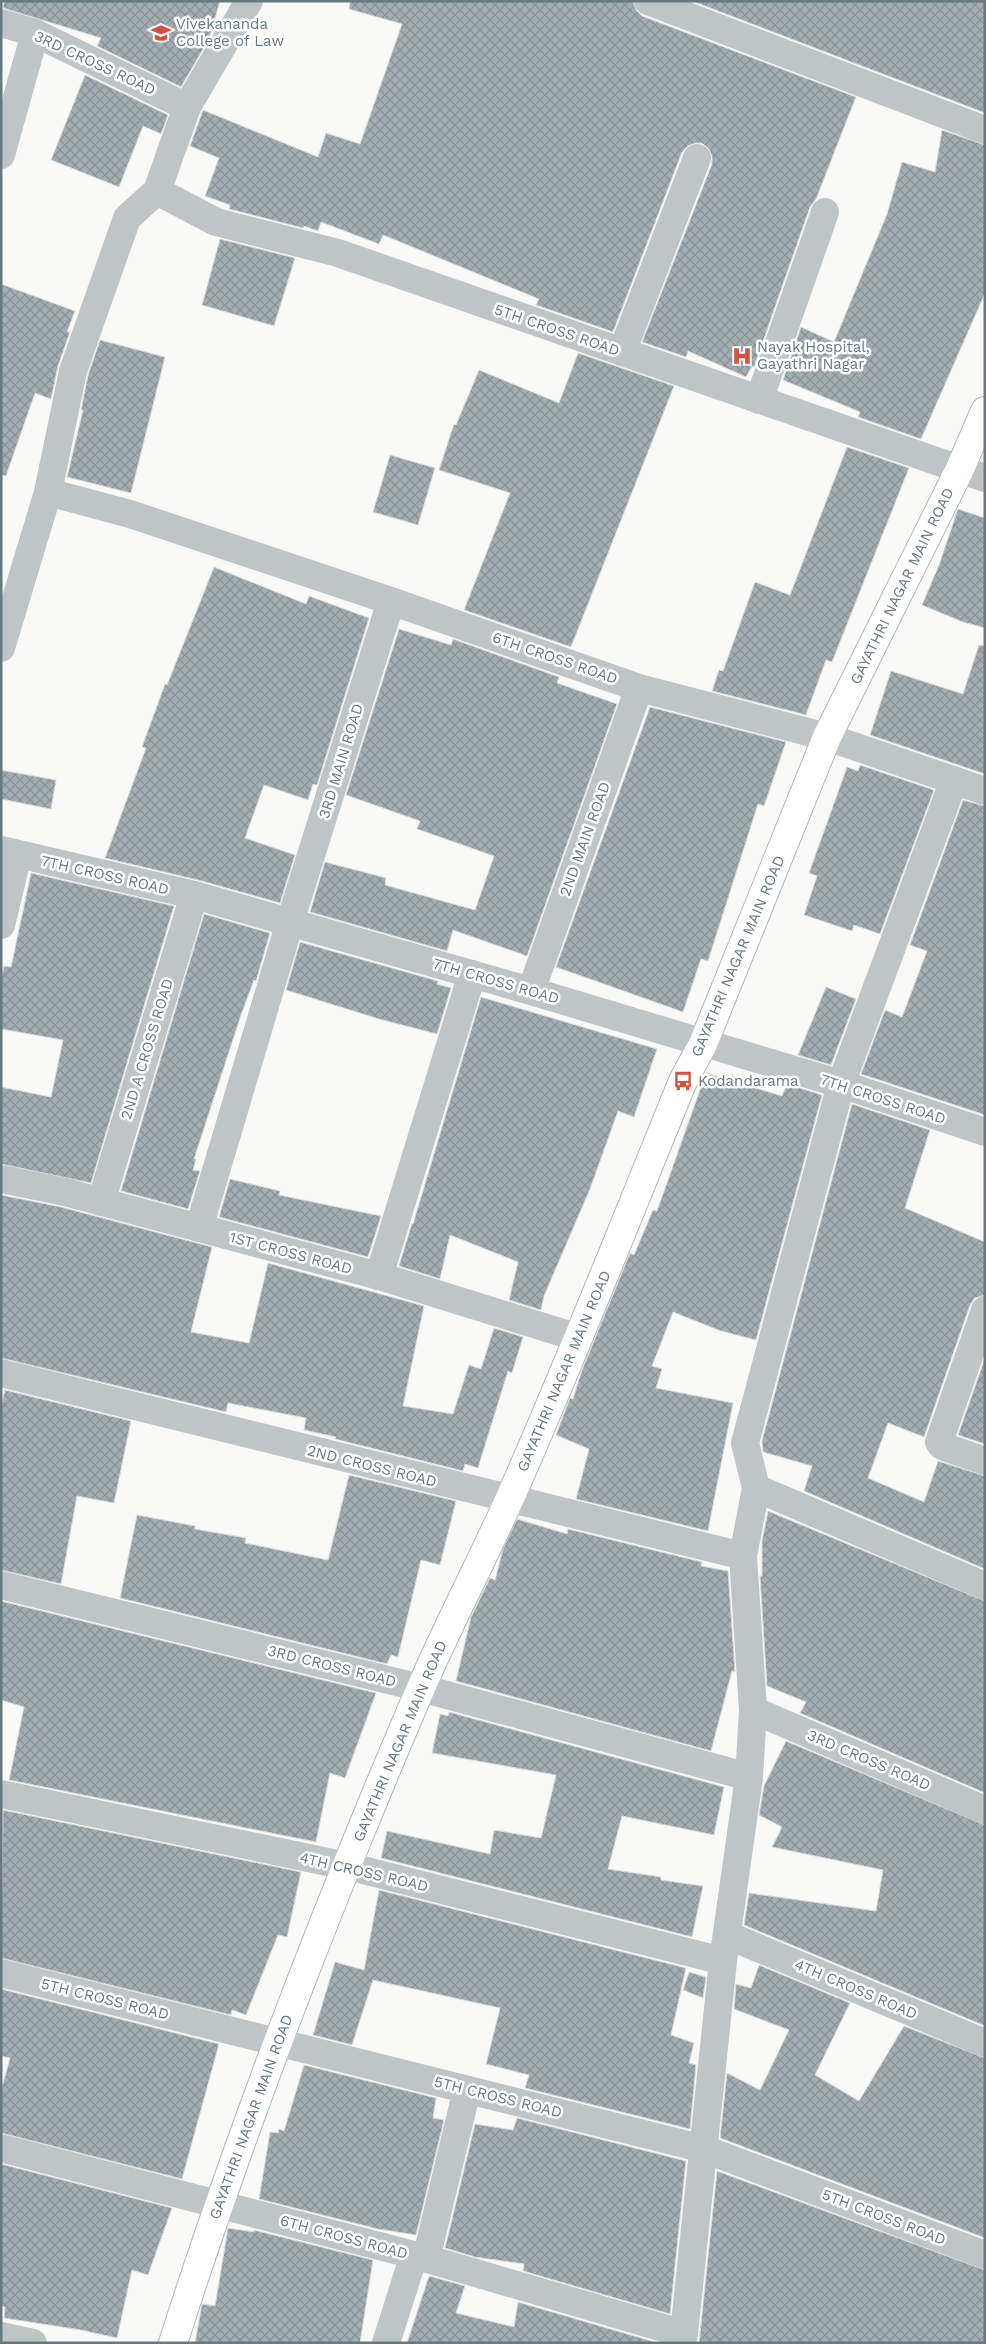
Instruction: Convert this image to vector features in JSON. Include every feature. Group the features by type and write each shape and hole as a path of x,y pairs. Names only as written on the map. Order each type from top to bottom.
{"street":[{"path":"1,648 48,492 74,372 127,218 157,191 187,107 249,1"},
{"path":"648,1 985,130"},
{"name":"3RD CROSS ROAD","path":"1,23 35,34 187,107"},
{"path":"1,155 35,34"},
{"path":"622,352 697,158"},
{"name":"5TH CROSS ROAD","path":"157,191 216,222 338,253 985,478"},
{"path":"759,400 825,212"},
{"name":"GAYATHRI NAGAR MAIN ROAD","path":"173,2343 218,2203 278,2042 347,1866 421,1688 509,1500 684,1081 703,1044 827,737 959,470 985,411"},
{"name":"6TH CROSS ROAD","path":"48,492 130,514 391,600 639,688 827,737 985,790"},
{"name":"3RD MAIN ROAD","path":"199,1228 290,922 391,600"},
{"name":"2ND MAIN ROAD","path":"531,991 639,688"},
{"path":"683,2338 725,1948 748,1777 753,1710 742,1556 756,1488 745,1443 841,1084 954,780"},
{"path":"1,925 10,852"},
{"name":"7TH CROSS ROAD","path":"10,852 194,895 472,974 841,1084 985,1132"},
{"name":"2ND A CROSS ROAD","path":"101,1202 194,895"},
{"path":"378,1276 472,974"},
{"name":"1ST CROSS ROAD","path":"1,1178 101,1202 378,1276 578,1338"},
{"path":"985,1310 939,1442 942,1446 985,1461"},
{"name":"2ND CROSS ROAD","path":"1,1374 742,1556"},
{"path":"756,1488 985,1586"},
{"name":"3RD CROSS ROAD","path":"1,1585 421,1688 748,1777"},
{"name":"3RD CROSS ROAD","path":"753,1710 985,1810"},
{"name":"4TH CROSS ROAD","path":"1,1794 347,1866 725,1948 985,2043"},
{"name":"5TH CROSS ROAD","path":"1,1974 704,2149 985,2254"},
{"path":"386,2343 420,2257 467,2090"},
{"name":"6TH CROSS ROAD","path":"1,2148 420,2257 683,2338"}],"building":[{"name":"Vivekananda College of Law","path":"4,1 220,1 209,39 181,87 97,46 101,38 3,8"},
{"path":"350,1 633,1 636,10 642,16 856,97 816,199 810,207 754,367 752,366 746,377 688,351 686,357 642,342 712,164 712,156 709,149 702,143 688,146 682,152 613,332 536,305 539,299 383,235 379,244 321,222 318,231 304,226 303,228 229,209 230,205 205,196 219,158 190,146 203,110 318,157 326,133 360,144 402,24 349,9"},
{"path":"692,1 985,1 985,113"},
{"path":"85,75 168,115 161,134 143,126 119,187 51,160"},
{"path":"942,130 985,145 985,293 921,439 858,417 860,412 783,380 801,327 834,342 887,214 902,162 935,172"},
{"path":"220,239 295,258 274,326 202,305"},
{"path":"1,284 75,311 67,332 70,332 58,366 51,399 35,393 6,476 1,475"},
{"path":"100,340 165,357 131,493 67,477 83,410 81,410 88,375"},
{"path":"578,353 674,386 571,647 464,610 510,493 439,470 454,424 456,425 479,370 559,403"},
{"path":"847,447 909,468 832,662 826,660 806,715 712,691 719,670 723,671 755,582 790,595"},
{"path":"390,455 435,468 418,525 373,512"},
{"path":"958,509 985,518 985,628 963,622 922,605 939,565"},
{"path":"214,567 306,604 309,596 369,618 317,785 313,784 308,800 264,785 245,838 295,855 280,903 198,880 105,858 146,748 142,747 165,684 167,685"},
{"path":"399,629 451,645 453,639 559,677 557,683 617,704 527,956 453,930 447,951 310,912 325,862 386,878 385,885 475,910 494,856 417,829 420,821 346,795"},
{"path":"979,645 985,646 985,774 870,735 891,671 963,694"},
{"path":"650,707 786,742 764,806 758,804 708,961 701,959 683,1012 556,967"},
{"path":"860,765 934,790 880,934 854,925 852,931 804,915 817,876 809,873 847,767 858,771"},
{"path":"1,770 56,780 51,809 1,799"},
{"path":"963,800 985,806 985,1115 861,1074 885,1010 902,1017 927,951 910,945"},
{"path":"31,873 174,906 91,1183 1,1164 1,1087 51,1097 63,1040 1,1029 1,980 4,966 11,967"},
{"path":"204,914 270,933 256,981 254,980 241,1015 194,1159 196,1159 193,1170 200,1171 188,1209 121,1191"},
{"path":"300,942 438,981 437,984 451,988 437,1034 379,1019 286,990"},
{"path":"826,987 856,999 831,1065 798,1055"},
{"path":"481,997 657,1049 634,1117 618,1111 590,1189 544,1296 541,1310 509,1300 518,1262 450,1235 440,1279 399,1266"},
{"path":"706,1073 782,1096 787,1084 822,1095 756,1340 721,1331 673,1312 652,1366 662,1369 656,1388 733,1403 708,1531 576,1499 589,1449 556,1435 570,1398 573,1399 582,1370 630,1253 634,1255 653,1210 657,1211"},
{"path":"852,1104 930,1130 905,1208 985,1242 985,1295 975,1298 970,1305 924,1437 888,1423 868,1478 924,1502 938,1461 985,1476 985,1569 804,1491 812,1466 763,1452 762,1441"},
{"path":"230,1179 280,1191 279,1195 381,1216 368,1257 219,1217"},
{"path":"1,1195 61,1207 212,1247 191,1332 249,1343 268,1263 424,1306 403,1406 453,1414 469,1365 481,1369 494,1328 523,1337 512,1373 508,1371 478,1468 465,1464 463,1471 304,1430 306,1418 228,1403 226,1412 1,1358"},
{"path":"985,1358 985,1444 958,1435"},
{"path":"5,1390 131,1421 114,1503 77,1496 61,1584 1,1570 1,1407"},
{"path":"349,1475 456,1501 440,1565 421,1560 398,1657 391,1655 387,1664 120,1598 137,1515 195,1526 195,1529 246,1538 245,1543 328,1560"},
{"path":"768,1511 985,1601 985,1793 800,1713 806,1702 767,1686 760,1576 762,1576 762,1541"},
{"path":"517,1519 567,1534 568,1529 702,1562 701,1566 728,1571 735,1672 732,1671 711,1751 456,1681 471,1617 490,1578 495,1580 503,1549"},
{"path":"1,1601 376,1693 345,1778 330,1773 316,1842 9,1780 24,1707 1,1700"},
{"path":"449,1712 724,1787 714,1835 622,1816 608,1869 703,1886 692,1937 381,1858 387,1831 490,1854 494,1830 541,1838 556,1775 432,1753 440,1714 448,1716"},
{"path":"786,1741 985,1825 985,2026 744,1925 749,1893 876,1911 883,1870 772,1847 782,1827 759,1815 764,1786"},
{"path":"3,1810 301,1872 287,1937 278,1935 246,2015 232,2010 231,2015 1,1958"},
{"path":"379,1890 686,1968 671,2035 694,2043 689,2063 696,2065 690,2129 525,2088 529,2075 486,2064 500,2008 373,1980 352,2045 313,2035 335,1962 364,1970"},
{"path":"759,1965 850,2003 815,2075 859,2101 904,2026 985,2058 985,2238 720,2138 727,2073 760,2090 789,2030 734,2009 736,1984 751,1988"},
{"path":"689,1972 706,1977 703,1998 683,1990"},
{"path":"1,1989 219,2044 182,2179 1,2133 1,2091 10,2058 1,2056"},
{"path":"304,2065 436,2098 433,2118 444,2120 416,2235 378,2229 259,2199 270,2132 278,2133 279,2129 284,2131"},
{"path":"517,2118 686,2161 670,2314 523,2271 524,2264 475,2257 445,2248 475,2124 513,2130"},
{"path":"1,2164 172,2208 148,2275 132,2270 117,2338 81,2330 4,2318 5,2307 1,2306"},
{"path":"717,2171 985,2270 985,2343 699,2343"},
{"path":"228,2228 254,2232 254,2230 373,2260 360,2343 195,2343 202,2304 215,2306"},
{"path":"429,2276 465,2286 456,2313 514,2327 518,2302 658,2343 407,2343"}],"place":[{"name":"Vivekananda College of Law","path":"161,33"},
{"name":"Nayak Hospital, Gayathri Nagar","path":"742,356"},
{"name":"Kodandarama","path":"683,1081"}]}
